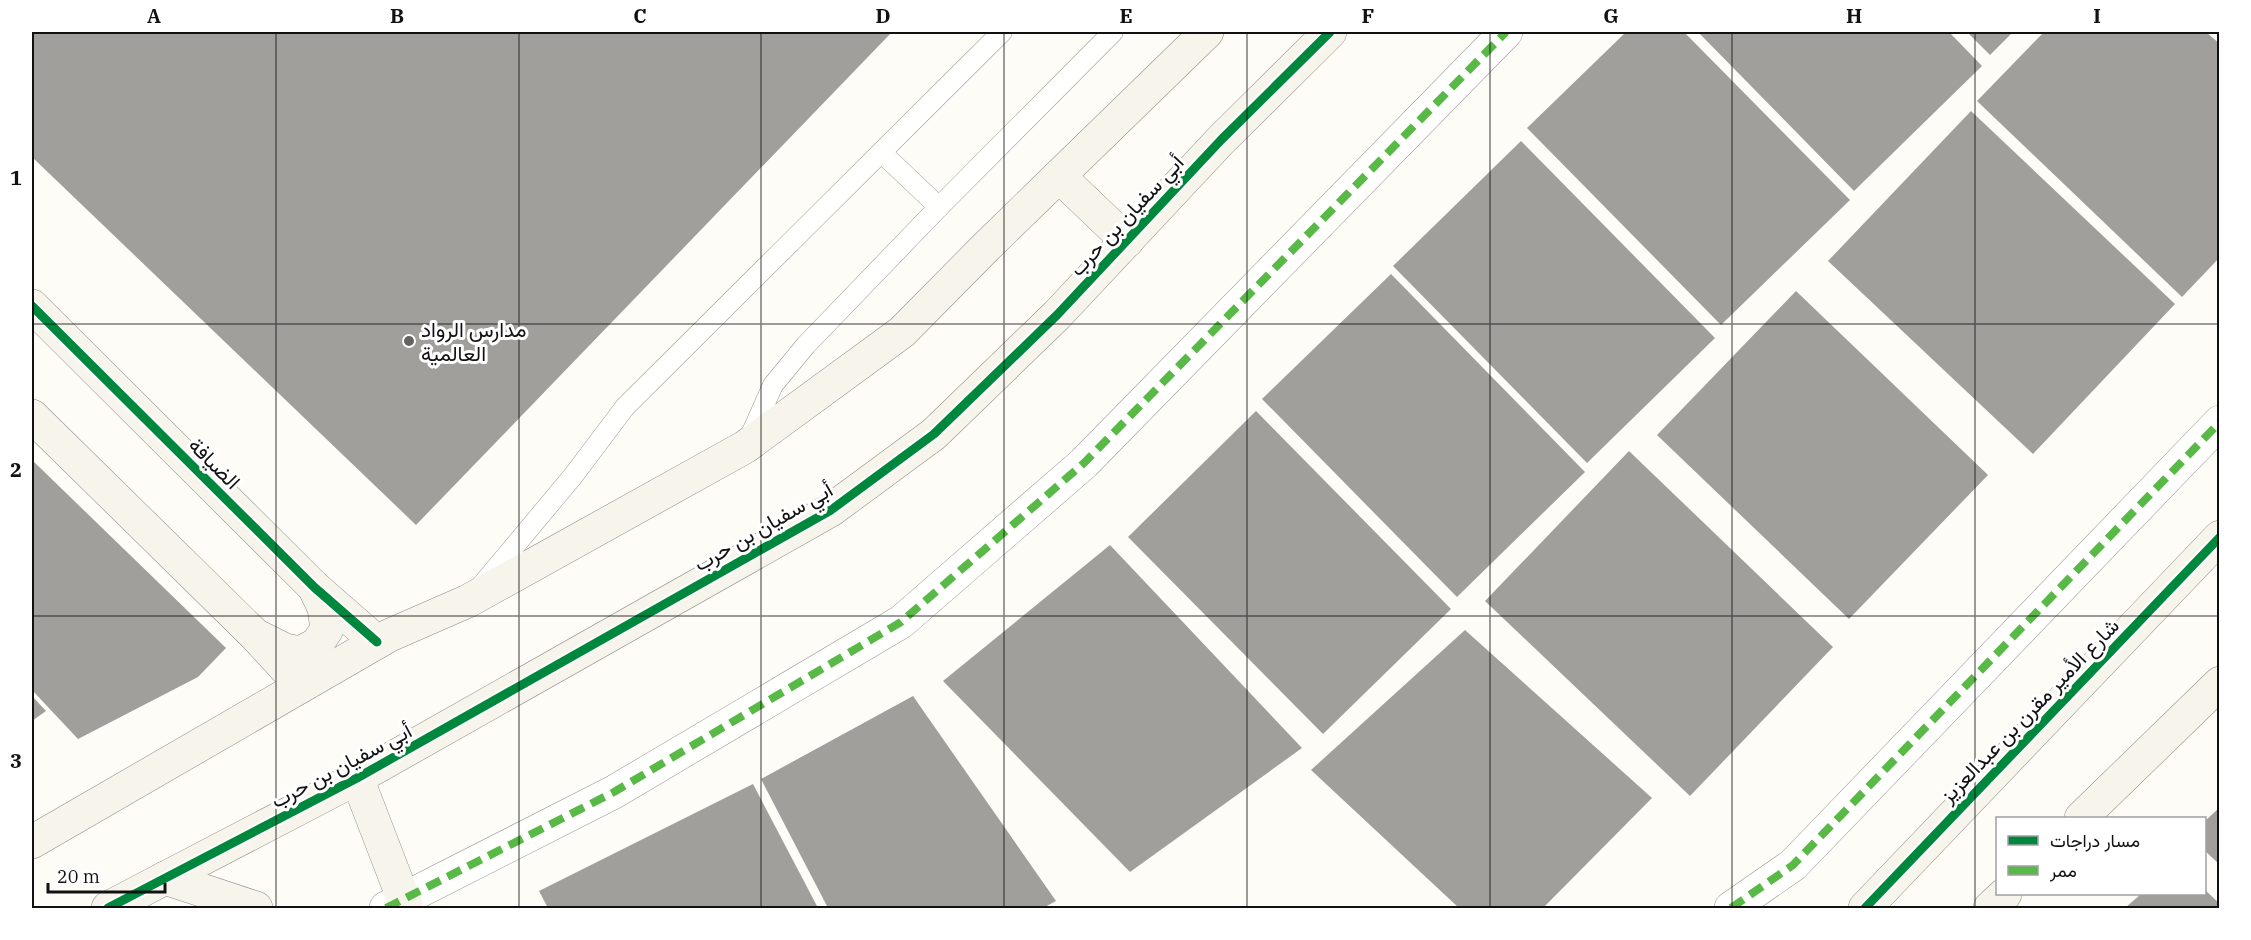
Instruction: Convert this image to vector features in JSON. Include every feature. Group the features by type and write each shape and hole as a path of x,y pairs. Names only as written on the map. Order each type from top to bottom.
{"street":[{"path":"32,842 377,642 468,601 745,447 902,332 1207,32"},
{"name":"أبي سفيان بن حرب","path":"108,909 357,778 831,510 934,434 1057,315 1221,140 1330,32"},
{"path":"357,778 399,906 614,792 901,622 1084,464 1506,32"},
{"path":"1059,176 1127,241"},
{"name":"الضيافة","path":"32,306 314,586 377,642"},
{"path":"32,416 256,636 301,685"},
{"path":"1731,909 1793,865 2220,422"},
{"name":"شارع الأمير مقرن بن عبدالعزيز","path":"1865,909 2220,537"},
{"path":"256,636 285,650 300,653 317,644 327,629 324,608 314,586"},
{"path":"2083,817 2220,682"},
{"path":"165,879 256,909"},
{"path":"1990,909 2004,895"}],"lane":[{"path":"468,601 573,476 625,407 1002,32"},
{"path":"745,447 773,385 806,345 1113,32"},
{"path":"882,153 939,207"}],"building":[{"name":"مدارس الرواد العالمية","path":"32,32 892,32 416,525 32,157"},
{"path":"1626,32 1684,32 1850,200 1721,325 1527,128"},
{"path":"1698,32 1949,32 1982,66 1854,191"},
{"path":"1967,32 2013,32 1990,55"},
{"path":"2044,32 2206,32 2220,44 2220,257 2182,297 1977,101"},
{"path":"1971,111 2175,304 2033,454 1828,261"},
{"path":"1521,141 1715,338 1587,463 1393,266"},
{"path":"1391,274 1585,472 1457,597 1262,399"},
{"path":"1796,291 1988,475 1849,619 1657,435"},
{"path":"1256,411 1451,609 1323,734 1128,537"},
{"path":"1629,451 1833,647 1690,796 1485,601"},
{"path":"32,460 226,648 198,677 78,739 32,690"},
{"path":"1110,545 1302,748 1130,872 943,681"},
{"path":"1465,630 1652,798 1543,908 1459,908 1311,770"},
{"path":"32,696 46,711 32,721"},
{"path":"913,696 1056,901 1043,908 828,908 761,779"},
{"path":"753,784 818,908 548,908 539,891"},
{"path":"2220,807 2220,865 2206,852 2206,820"},
{"path":"2206,891 2220,904 2220,908 2125,908 2140,895 2206,895"}],"marked path":[{"path":"386,908 614,792 901,622 1084,463 1506,32"},
{"path":"1731,908 1793,865 2220,422"}],"cycle path":[{"path":"108,908 357,778 831,510 934,434 1057,315 1221,140 1330,32"},
{"path":"32,306 314,587 377,642"},
{"path":"1865,908 2220,537"}],"place":[{"name":"مدارس الرواد العالمية","path":"409,341"}]}
